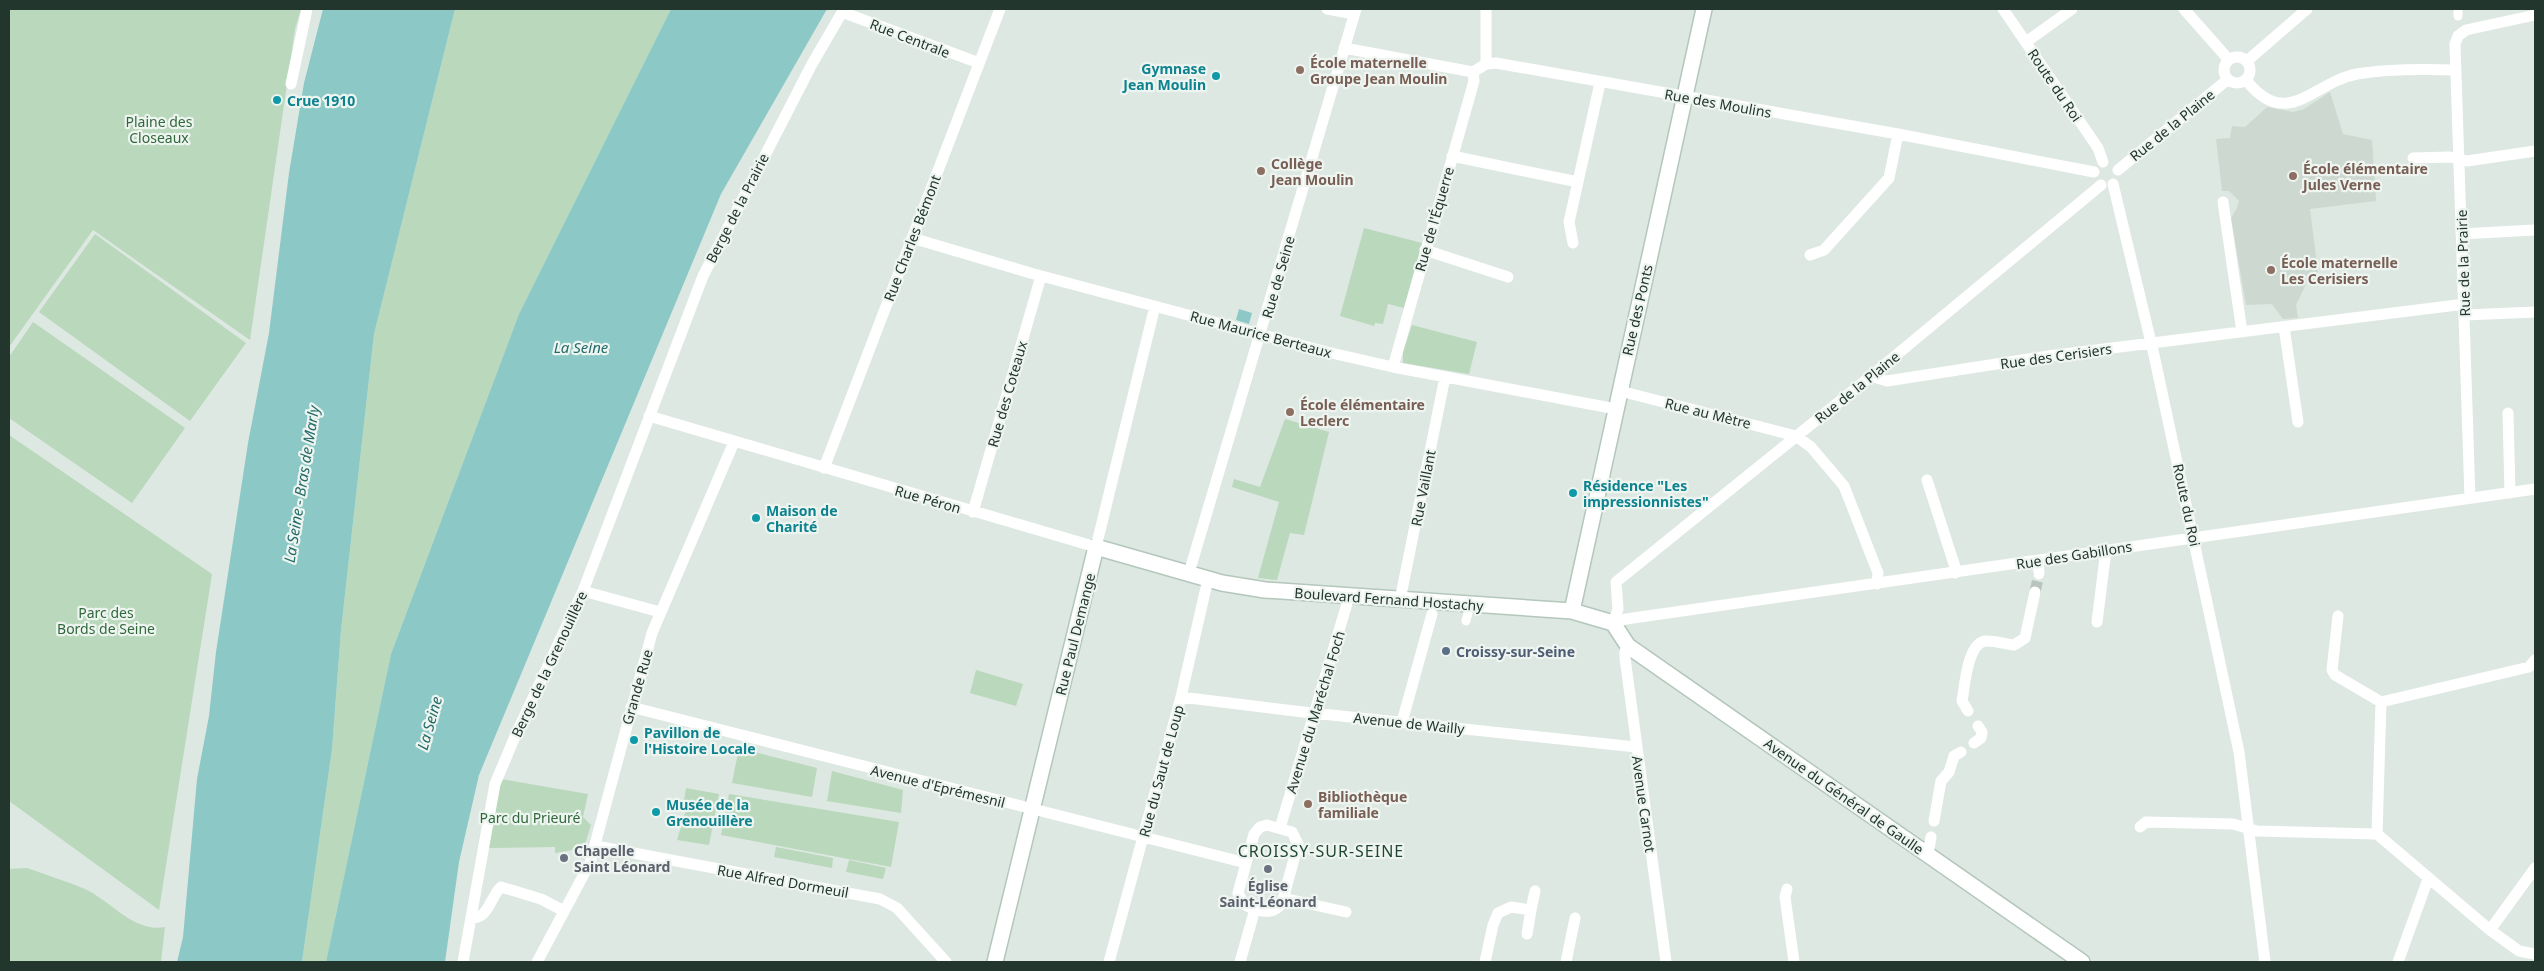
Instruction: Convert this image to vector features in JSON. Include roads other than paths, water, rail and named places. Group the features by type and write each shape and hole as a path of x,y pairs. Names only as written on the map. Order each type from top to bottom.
{"main road":[{"name":"Rue des Ponts","path":"1572,611 1704,9"},
{"name":"Rue Péron","path":"1096,547 1208,579"},
{"name":"Rue Paul Demange","path":"995,962 1096,547"},
{"name":"Boulevard Fernand Hostachy","path":"1208,579 1275,591 1572,611 1613,623"},
{"name":"Avenue du Général de Gaulle","path":"1613,623 1628,646 2082,962"}],"street":[{"path":"291,84 307,9"},
{"name":"Rue Charles Bémont","path":"824,468 1000,9"},
{"path":"1327,9 1355,11"},
{"path":"1344,48 1473,72 1486,64 1486,9"},
{"name":"Route du Roi","path":"2003,9 2098,148 2103,162"},
{"path":"2026,42 2072,9"},
{"path":"2184,9 2228,60"},
{"path":"2247,62 2307,9"},
{"name":"Rue Centrale","path":"843,10 979,63"},
{"name":"Berge de la Prairie","path":"649,416 703,276 803,81 843,10"},
{"name":"Rue de Seine","path":"1189,573 1355,11"},
{"name":"Rue de la Prairie","path":"2470,498 2456,42 2464,31 2535,15"},
{"path":"2240,57 2247,62 2250,69 2246,80 2238,84 2227,80 2224,67 2228,60 2240,57"},
{"name":"Rue des Moulins","path":"1486,64 1496,63 1600,83 1898,134 2094,172"},
{"path":"2246,80 2268,100 2284,103 2303,100 2335,81 2359,73 2456,70"},
{"name":"Rue de l'Équerre","path":"1393,367 1474,81 1473,72"},
{"name":"Rue de la Plaine","path":"2118,170 2227,80"},
{"path":"1573,243 1569,222 1600,83"},
{"path":"1810,255 1824,250 1889,178 1898,134"},
{"path":"2413,158 2459,158 2467,161 2535,151"},
{"path":"1452,156 1578,182"},
{"path":"2114,184 2101,185 2096,180 2094,172 2103,162 2113,164 2118,170"},
{"name":"Route du Roi","path":"2118,170 2118,177 2114,184 2194,537 2239,752 2265,962"},
{"name":"Rue de la Plaine","path":"1613,623 1618,610 1615,590 1616,582 1871,376 2101,185"},
{"path":"2223,202 2242,332"},
{"path":"2461,234 2535,230"},
{"name":"Rue Maurice Berteaux","path":"912,238 1041,276 1260,335 1393,367 1616,409"},
{"path":"1425,250 1508,277"},
{"name":"Rue des Coteaux","path":"973,512 1041,276"},
{"name":"Rue des Cerisiers","path":"1871,376 1887,381 2048,356 2457,305 2465,311 2535,312"},
{"name":"Rue Paul Demange","path":"1096,547 1155,306"},
{"path":"2284,327 2298,422"},
{"name":"Rue Vaillant","path":"1400,600 1446,377"},
{"name":"Rue au Mètre","path":"1620,391 1796,436"},
{"path":"2508,413 2510,493"},
{"name":"Rue Péron","path":"649,416 1096,547"},
{"name":"Berge de la Grenouillère","path":"463,962 495,784 516,734 583,591 649,416"},
{"path":"1796,436 1811,447 1844,486 1878,573 1877,584"},
{"name":"Grande Rue","path":"536,962 573,898 596,846 631,707 660,612 734,442"},
{"path":"1927,480 1955,567 1955,573"},
{"name":"Rue des Gabillons","path":"1613,623 1626,619 2535,489"},
{"path":"2097,622 2106,550"},
{"path":"2038,561 2039,574"},
{"name":"Rue du Saut de Loup","path":"1109,962 1182,697 1208,579"},
{"path":"583,591 660,612"},
{"path":"1968,711 1962,701 1972,651 1978,643 1986,641 2014,646 2025,638 2035,592"},
{"name":"Avenue du Maréchal Foch","path":"1280,828 1349,597"},
{"path":"1466,621 1470,605"},
{"path":"1402,722 1432,614"},
{"path":"2338,616 2332,670 2335,675 2381,702 2529,667 2535,660"},
{"name":"Avenue Carnot","path":"1628,646 1625,650 1625,658 1666,962"},
{"name":"Avenue de Wailly","path":"1182,697 1315,714 1636,747"},
{"path":"2377,834 2381,702"},
{"name":"Avenue d'Eprémesnil","path":"631,707 1246,863"},
{"path":"1974,743 1981,738 1982,732 1978,726"},
{"path":"1934,821 1941,781 1949,772 1954,756 1961,752"},
{"path":"2140,827 2146,822 2233,824 2257,831 2377,834 2490,930 2519,951 2535,954"},
{"path":"1267,825 1280,828 1293,833 1298,844 1283,898 1274,910 1267,912 1243,903 1238,895 1257,830 1267,825"},
{"path":"1928,854 1931,837"},
{"name":"Rue Alfred Dormeuil","path":"596,846 880,899 897,908 946,962"},
{"path":"2490,930 2535,868"},
{"path":"2398,962 2428,879"},
{"path":"471,918 477,918 484,914 501,887 541,899 564,911"},
{"path":"1787,889 1785,897 1794,962"},
{"path":"1527,934 1535,891"},
{"path":"1283,898 1349,911"},
{"path":"1485,962 1493,925 1498,913 1511,907 1531,910"},
{"path":"1240,962 1255,909"},
{"path":"1566,962 1575,918"}],"water":[{"name":"La Seine - Bras de Marly","path":"323,9 455,9 374,334 341,630 332,749 302,962 177,962 183,937 197,779 209,716 216,652 248,443 269,333 289,173 304,83"},
{"name":"La Seine","path":"671,9 827,9 721,194 479,775 459,862 445,962 326,962 391,654 519,314"},
{"path":"1239,309 1252,313 1249,324 1236,320"}],"tunnel":[{"path":"2035,592 2039,574"}],"place":[{"name":"École maternelle Groupe Jean Moulin","path":"1300,70"},
{"name":"Gymnase Jean Moulin","path":"1216,76"},
{"name":"Crue 1910","path":"277,100"},
{"name":"Collège Jean Moulin","path":"1261,171"},
{"name":"École élémentaire Jules Verne","path":"2293,176"},
{"name":"École maternelle Les Cerisiers","path":"2271,270"},
{"name":"École élémentaire Leclerc","path":"1290,412"},
{"name":"Résidence \"Les impressionnistes\"","path":"1573,493"},
{"name":"Maison de Charité","path":"756,518"},
{"name":"Croissy-sur-Seine","path":"1446,651"},
{"name":"Pavillon de l'Histoire Locale","path":"634,740"},
{"name":"Bibliothèque familiale","path":"1308,804"},
{"name":"Musée de la Grenouillère","path":"656,812"},
{"name":"Chapelle Saint Léonard","path":"564,858"},
{"name":"Église Saint-Léonard","path":"1268,869"}],"district":[{"name":"CROISSY-SUR-SEINE","path":"1321,851"}],"park label":[{"name":"Plaine des Closeaux","path":"159,130"},
{"name":"Parc des Bords de Seine","path":"106,620"},
{"name":"Parc du Prieuré","path":"530,817"}]}
